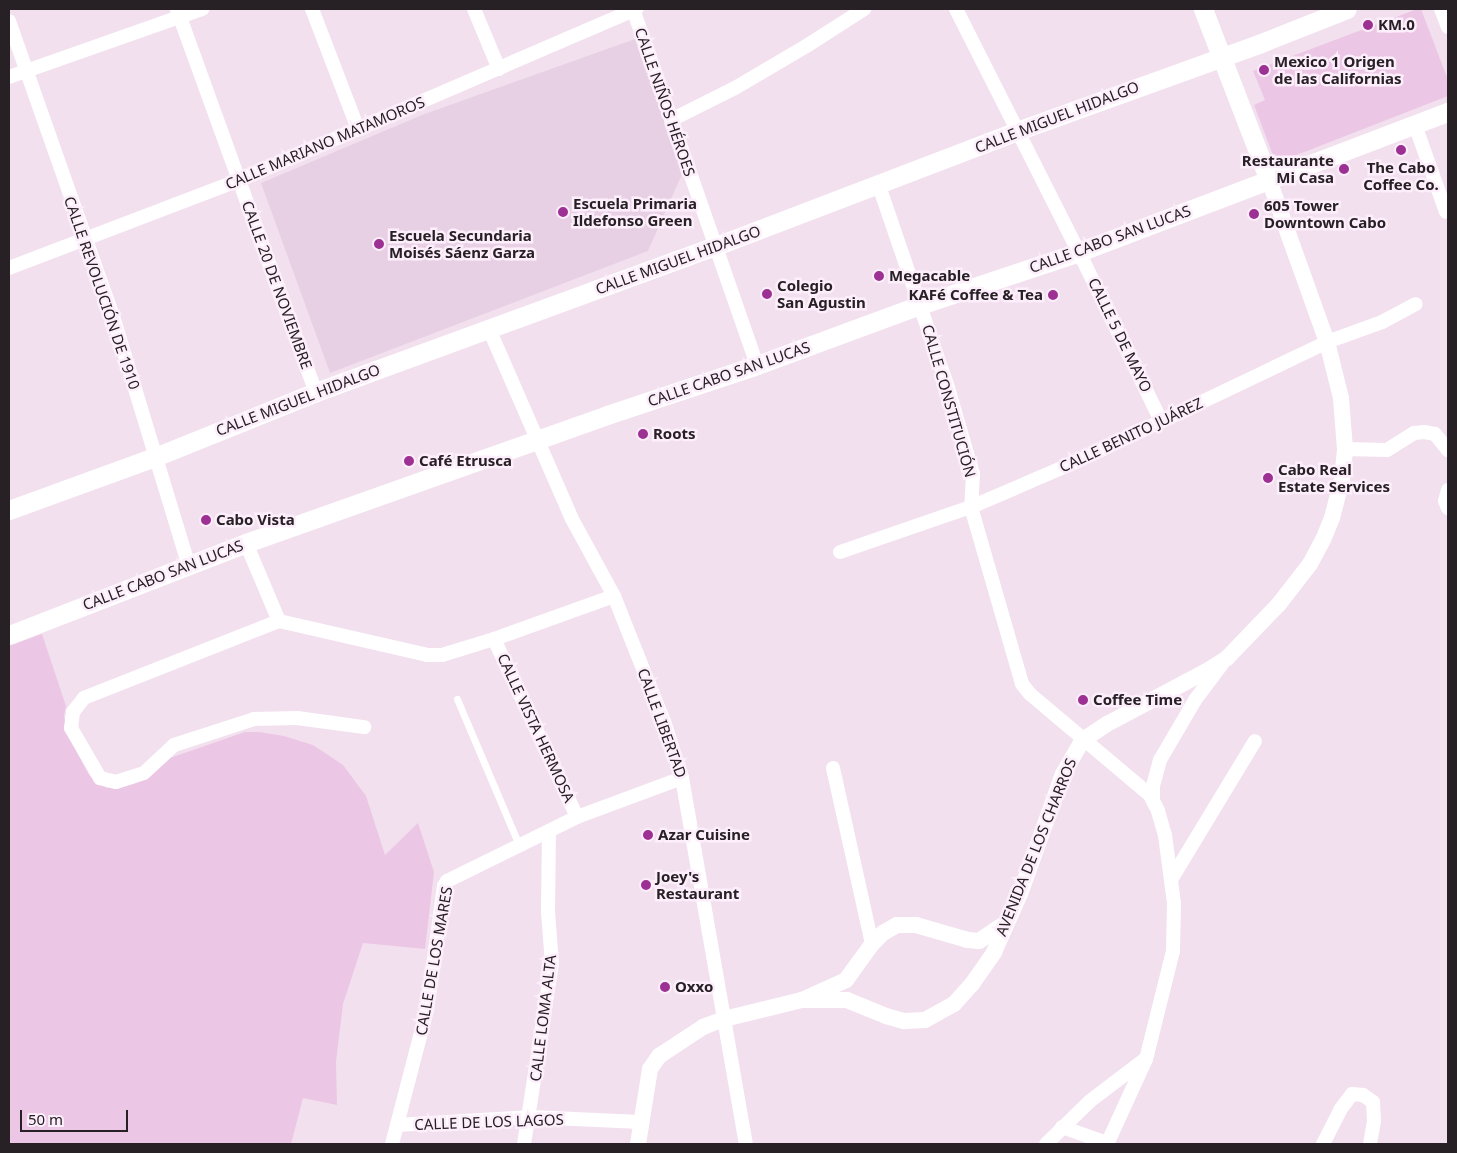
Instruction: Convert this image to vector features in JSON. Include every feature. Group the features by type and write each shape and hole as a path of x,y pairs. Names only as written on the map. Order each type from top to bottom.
{"main road":[{"path":"1203,9 1269,180"},
{"name":"CALLE MIGUEL HIDALGO","path":"9,510 155,457 316,392 879,186 1017,131 1347,9"},
{"name":"CALLE CABO SAN LUCAS","path":"9,635 246,543 1079,252 1448,112"}],"street":[{"path":"9,77 178,13 202,9"},
{"path":"312,9 358,129"},
{"path":"474,9 499,69"},
{"path":"672,120 736,88 808,46 864,9"},
{"name":"CALLE 5 DE MAYO","path":"956,9 1079,252 1161,421"},
{"path":"1441,9 1448,27"},
{"name":"CALLE MARIANO MATAMOROS","path":"9,268 239,180 635,10"},
{"name":"CALLE NIÑOS HÉROES","path":"635,10 757,365"},
{"name":"CALLE 20 DE NOVIEMBRE","path":"178,13 316,392"},
{"name":"CALLE REVOLUCIÓN DE 1910","path":"9,21 25,71 112,313 189,566"},
{"path":"1414,125 1446,212"},
{"name":"AVENIDA DE LOS CHARROS","path":"802,1000 847,1000 886,1016 904,1021 925,1020 949,1007 972,984 994,952 1020,894 1063,774 1083,740 1107,724 1205,672 1227,658 1279,604 1300,577 1323,540 1338,500 1345,449 1340,398 1327,342 1269,180"},
{"name":"CALLE CONSTITUCIÓN","path":"879,186 948,388 973,474 971,507 1022,684 1030,694 1083,740 1145,790 1153,801"},
{"name":"CALLE BENITO JUÁREZ","path":"840,552 971,507 1080,460 1327,342 1382,322 1416,304"},
{"name":"CALLE LIBERTAD","path":"489,329 572,519 614,596 665,724 682,778 746,1144"},
{"path":"1345,449 1387,450 1414,433 1424,432 1435,434 1448,450"},
{"path":"1448,490 1445,501 1448,508"},
{"path":"246,543 279,622"},
{"path":"364,727 297,718 254,719 174,745 144,773 116,782 100,778 71,728 73,712 84,698 279,622 427,655 442,655 494,639 614,596"},
{"name":"CALLE VISTA HERMOSA","path":"494,639 577,817"},
{"path":"1062,1127 1107,1144 1146,1059 1173,951 1175,920 1172,878 1163,828 1153,801 1155,776 1163,754 1204,686 1227,658"},
{"path":"1172,878 1255,741"},
{"path":"832,768 872,944"},
{"name":"CALLE DE LOS MARES","path":"392,1144 427,1010 444,886 447,881 577,817 682,778"},
{"name":"CALLE LOMA ALTA","path":"524,1144 530,1117 552,964 548,912 549,831"},
{"path":"872,944 883,933 897,925 916,925 968,940 979,941 1006,923"},
{"name":"AVENIDA DE LOS CHARROS","path":"638,1144 650,1069 659,1056 703,1027 724,1019 802,1000 846,980 872,944"},
{"path":"1046,1144 1090,1101 1146,1059"},
{"path":"1323,1144 1340,1110 1352,1094 1363,1095 1372,1102 1374,1121 1370,1144"},
{"name":"CALLE DE LOS LAGOS","path":"397,1125 530,1117 641,1122"}],"lane":[{"path":"457,699 519,845"}],"shaded area":[{"path":"1421,9 1448,80 1448,96 1276,163 1254,105 1265,100 1253,71"},
{"path":"635,39 683,172 648,251 330,373 261,183 422,115"},
{"path":"42,634 66,706 64,716 67,733 89,775 98,784 107,788 136,783 170,758 245,732 259,732 284,736 313,745 343,765 366,796 385,855 418,823 434,872 425,949 363,943 343,1004 336,1062 337,1105 303,1098 291,1144 9,1144 9,646"}],"place":[{"name":"KM.0","path":"1368,25"},
{"name":"Mexico 1 Origen de las Californias","path":"1264,70"},
{"name":"The Cabo Coffee Co.","path":"1401,150"},
{"name":"Restaurante Mi Casa","path":"1344,169"},
{"name":"Escuela Primaria Ildefonso Green","path":"563,212"},
{"name":"605 Tower Downtown Cabo","path":"1254,214"},
{"name":"Escuela Secundaria Moisés Sáenz Garza","path":"379,244"},
{"name":"Megacable","path":"879,276"},
{"name":"Colegio San Agustin","path":"767,294"},
{"name":"KAFé Coffee & Tea","path":"1053,295"},
{"name":"Roots","path":"643,434"},
{"name":"Café Etrusca","path":"409,461"},
{"name":"Cabo Real Estate Services","path":"1268,478"},
{"name":"Cabo Vista","path":"206,520"},
{"name":"Coffee Time","path":"1083,700"},
{"name":"Azar Cuisine","path":"648,835"},
{"name":"Joey's Restaurant","path":"646,885"},
{"name":"Oxxo","path":"665,987"}]}
